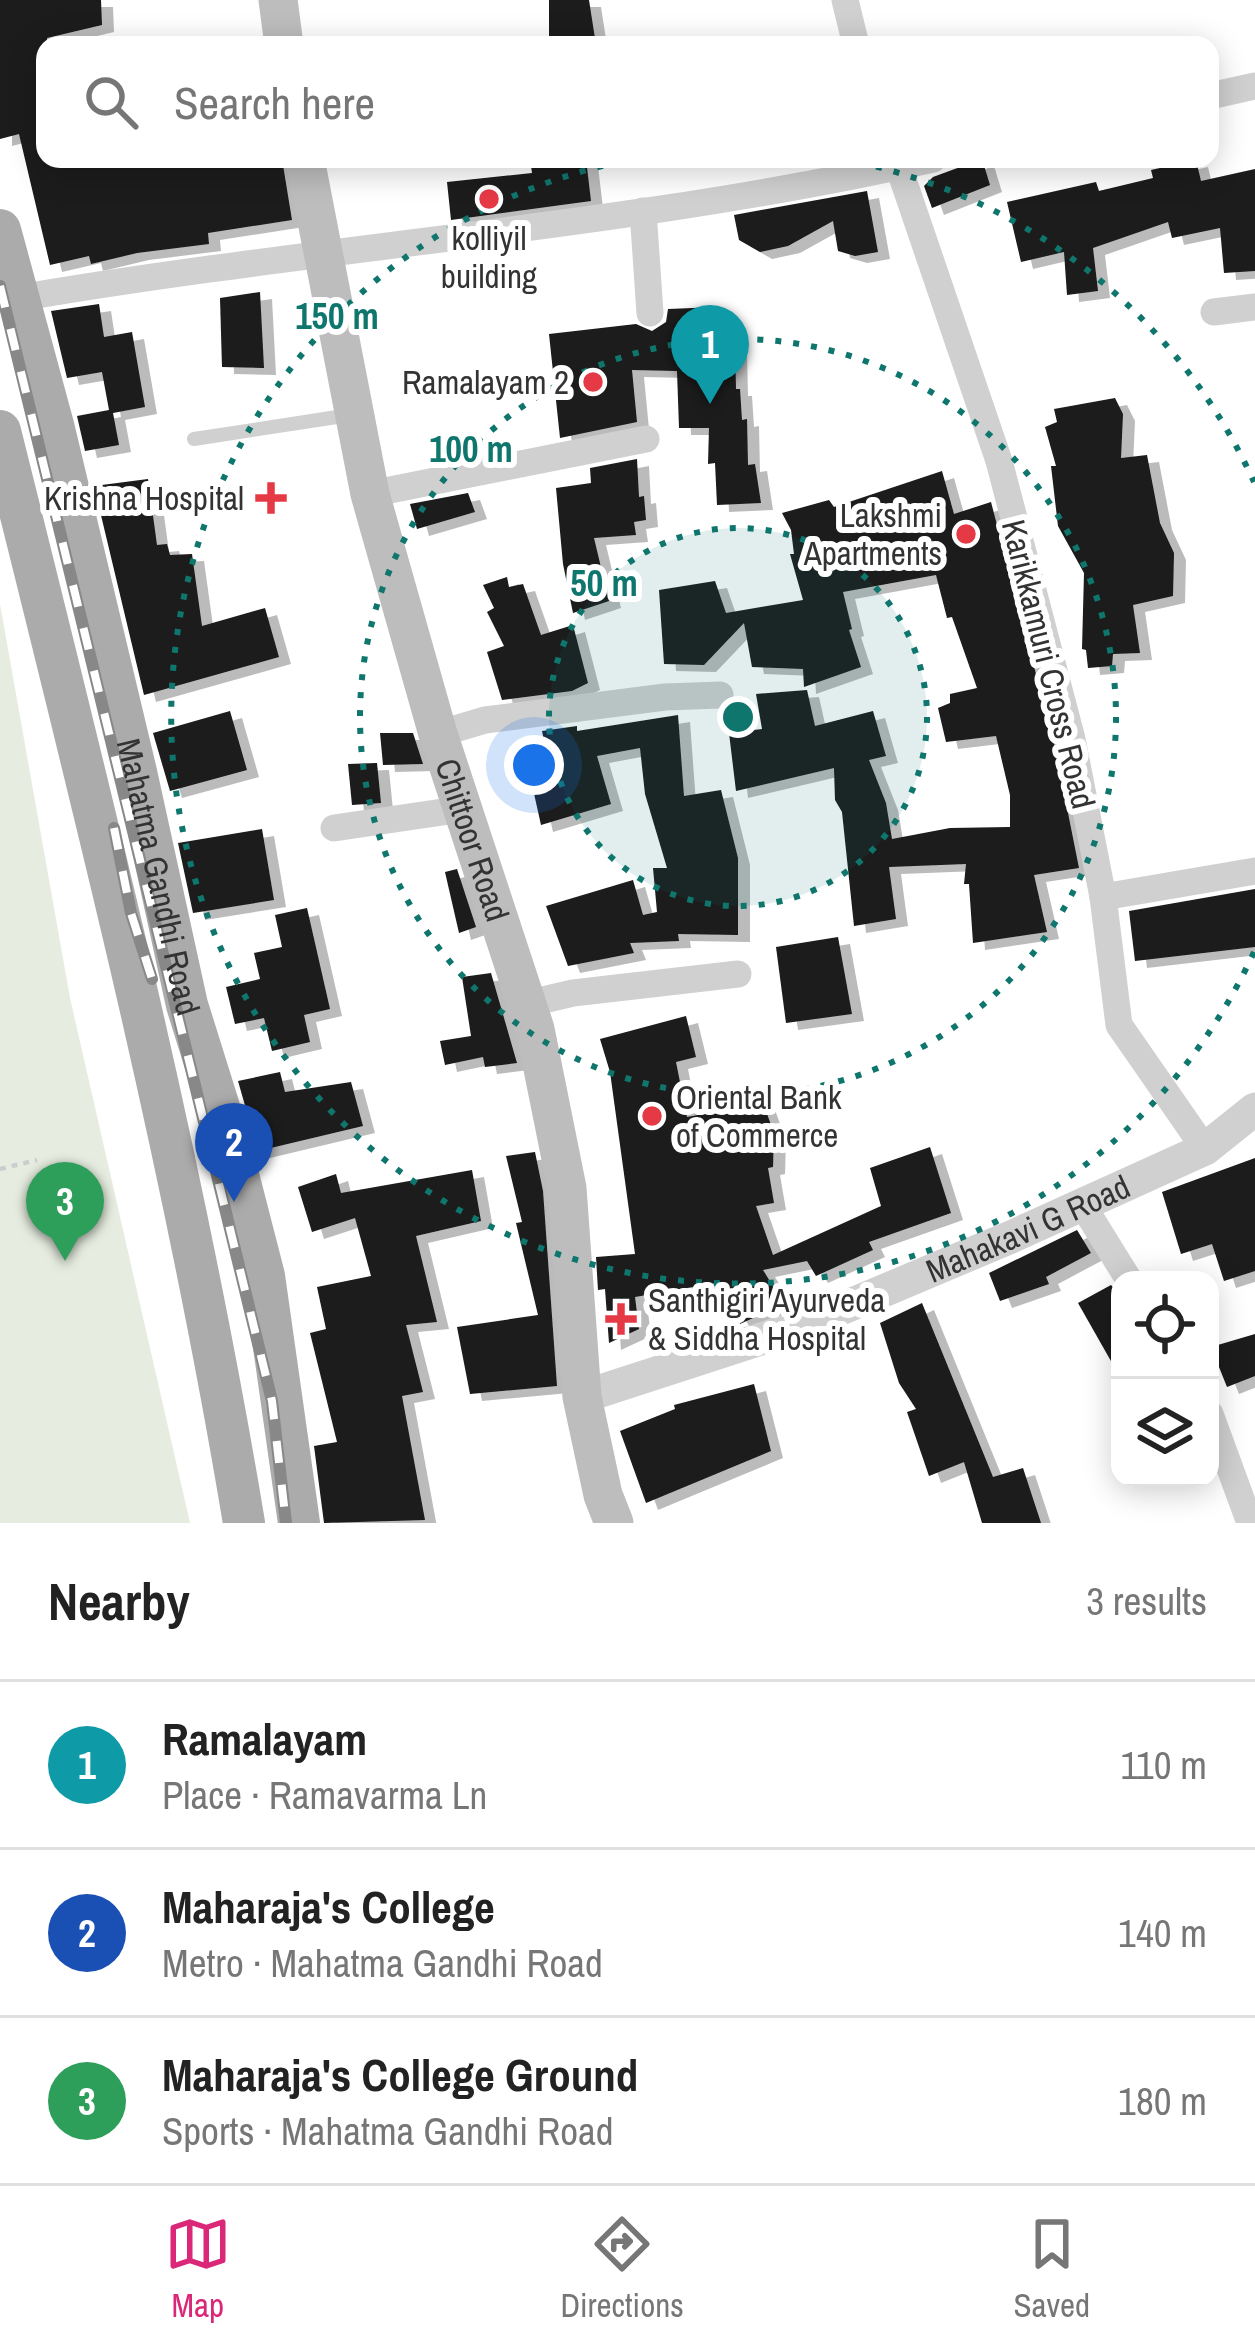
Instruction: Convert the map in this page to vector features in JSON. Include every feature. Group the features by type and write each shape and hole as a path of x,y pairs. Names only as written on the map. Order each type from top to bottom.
{"main road":[{"path":"278,0 283,36"},
{"name":"Chittoor Road","path":"307,168 370,494 438,734 526,1004 567,1188 582,1397 603,1495 614,1523"},
{"name":"Mahatma Gandhi Road","path":"0,230 136,772 187,1006 228,1136 263,1276 299,1523"},
{"name":"Mahatma Gandhi Road","path":"0,431 155,1062 244,1523"},
{"path":"31,555 81,550"}],"street":[{"path":"845,0 854,36"},
{"path":"1219,94 1255,86"},
{"path":"19,298 160,274 758,195 875,168"},
{"name":"Karikkamuri Cross Road","path":"899,168 999,461 1072,739 1103,897 1119,1025 1204,1149"},
{"path":"643,211 650,313"},
{"path":"1214,312 1255,307"},
{"path":"370,494 646,439"},
{"path":"438,734 485,720 720,694"},
{"path":"334,828 463,809"},
{"path":"1103,897 1255,871"},
{"path":"526,1004 574,993 738,974"},
{"name":"Mahakavi G Road","path":"582,1397 798,1327 1204,1149 1255,1109"},
{"path":"1082,1204 1123,1271"},
{"path":"1219,1439 1250,1523"}],"lane":[{"path":"194,439 355,414"}],"path":[{"path":"0,1169 37,1160"}],"shaded area":[{"path":"0,604 70,998 190,1523 0,1523"}],"building":[{"path":"0,0 101,0 102,25 36,36 36,168 283,168 292,220 208,233 209,244 91,264 89,256 50,265 19,134 0,139"},
{"path":"549,0 589,0 595,36 549,36"},
{"path":"531,168 587,168 591,201 451,220 447,182 532,173"},
{"path":"958,168 985,168 990,185 932,208 924,186 933,177"},
{"path":"1198,168 1201,181 1255,169 1255,271 1224,273 1220,228 1172,238 1168,222 1093,248 1098,291 1067,295 1064,252 1021,262 1007,202 1096,182 1099,191 1153,178 1151,170"},
{"path":"867,191 878,252 855,256 838,251 833,221 788,246 760,252 739,240 734,215"},
{"path":"260,292 264,368 222,367 220,298"},
{"path":"99,304 104,337 132,332 145,407 113,413 119,445 85,451 77,416 109,410 102,372 67,378 51,311"},
{"path":"718,307 718,312 727,312 729,347 735,347 736,389 740,389 742,420 747,419 748,465 755,464 761,503 717,505 715,463 708,464 709,428 679,428 677,371 632,370 637,422 560,438 549,334 636,324 652,331 666,322 668,309"},
{"path":"1115,398 1123,414 1121,458 1147,455 1160,523 1174,553 1173,596 1133,605 1140,653 1113,654 1112,666 1088,668 1082,649 1084,573 1058,526 1051,466 1056,466 1045,427 1057,422 1054,409"},
{"path":"637,459 646,520 634,522 636,535 594,538 609,601 573,613 556,488 591,483 590,468"},
{"path":"942,471 954,514 991,502 1054,743 1079,868 1034,875 1047,932 973,943 969,884 964,884 966,864 889,867 896,919 854,926 834,768 736,791 729,733 762,729 756,694 807,690 815,726 873,711 886,756 869,760 886,803 892,839 950,828 1010,827 1010,795 996,736 946,742 938,708 950,703 950,694 977,688 952,617 947,618 936,575 843,592 861,667 804,687 803,669 752,667 744,623 704,665 664,664 659,590 715,581 726,613 803,600 790,554 794,554 791,530 782,513 829,500 834,507"},
{"path":"148,479 157,545 167,544 170,555 192,554 202,626 265,608 279,657 144,695 94,486"},
{"path":"468,493 475,512 417,529 410,504"},
{"path":"507,577 509,587 523,584 541,635 573,625 588,683 572,691 502,700 487,652 504,646 487,612 494,608 483,585"},
{"path":"230,711 247,770 170,791 153,733"},
{"path":"678,715 684,796 721,790 738,858 738,935 678,934 679,941 630,943 634,953 568,966 546,906 633,880 643,915 657,912 653,868 667,868 645,794 640,748 597,756 611,804 541,825 529,771 546,768 540,746 545,745 542,731 577,726 577,731"},
{"path":"380,733 413,733 423,764 383,765"},
{"path":"377,763 381,803 352,805 348,764"},
{"path":"262,829 274,900 193,913 178,843"},
{"path":"457,869 476,927 459,933 445,872"},
{"path":"1255,889 1255,947 1135,961 1129,911"},
{"path":"307,908 330,1009 304,1015 310,1042 272,1051 264,1018 235,1024 226,987 260,979 254,953 282,947 275,915"},
{"path":"838,937 852,1014 786,1023 776,947"},
{"path":"491,973 517,1063 485,1067 483,1057 445,1065 440,1041 471,1036 462,977"},
{"path":"686,1016 696,1057 676,1062 687,1117 763,1103 774,1133 773,1167 768,1168 774,1203 756,1206 773,1255 881,1206 870,1168 930,1147 951,1213 869,1242 873,1250 816,1276 807,1261 763,1270 784,1304 740,1324 716,1283 635,1297 639,1329 609,1343 605,1289 598,1290 596,1257 635,1254 610,1072 600,1039"},
{"path":"280,1072 285,1092 351,1082 363,1126 258,1151 238,1081"},
{"path":"535,1152 543,1191 557,1386 470,1394 457,1327 538,1315 506,1156"},
{"path":"1255,1158 1255,1271 1224,1281 1212,1244 1181,1254 1162,1192"},
{"path":"472,1170 481,1221 416,1236 437,1322 406,1325 423,1392 402,1396 425,1520 324,1523 314,1446 337,1442 310,1333 326,1329 317,1287 371,1276 355,1218 312,1232 298,1187 336,1174 341,1193"},
{"path":"1077,1230 1091,1253 1046,1277 1049,1284 1000,1301 989,1273"},
{"path":"1111,1285 1111,1361 1078,1303"},
{"path":"922,1303 993,1477 1023,1468 1041,1523 982,1523 964,1462 929,1476 907,1412 916,1409 899,1383 880,1323"},
{"path":"1255,1334 1255,1376 1227,1387 1219,1367 1219,1345"},
{"path":"754,1384 771,1451 646,1503 620,1431 675,1409 674,1405"}],"railway":[{"path":"0,286 272,1401 286,1523"},
{"path":"114,828 131,913 152,979"}],"place":[{"name":"kolliyil building","path":"489,199"},
{"name":"Ramalayam 2","path":"593,382"},
{"name":"Ramalayam","path":"710,404"},
{"name":"Krishna Hospital","path":"271,498"},
{"name":"Lakshmi Apartments","path":"966,534"},
{"name":"Oriental Bank of Commerce","path":"652,1116"},
{"name":"Maharaja's College","path":"234,1202"},
{"name":"Maharaja's College Ground","path":"65,1261"},
{"name":"Santhigiri Ayurveda & Siddha Hospital","path":"621,1319"}]}
